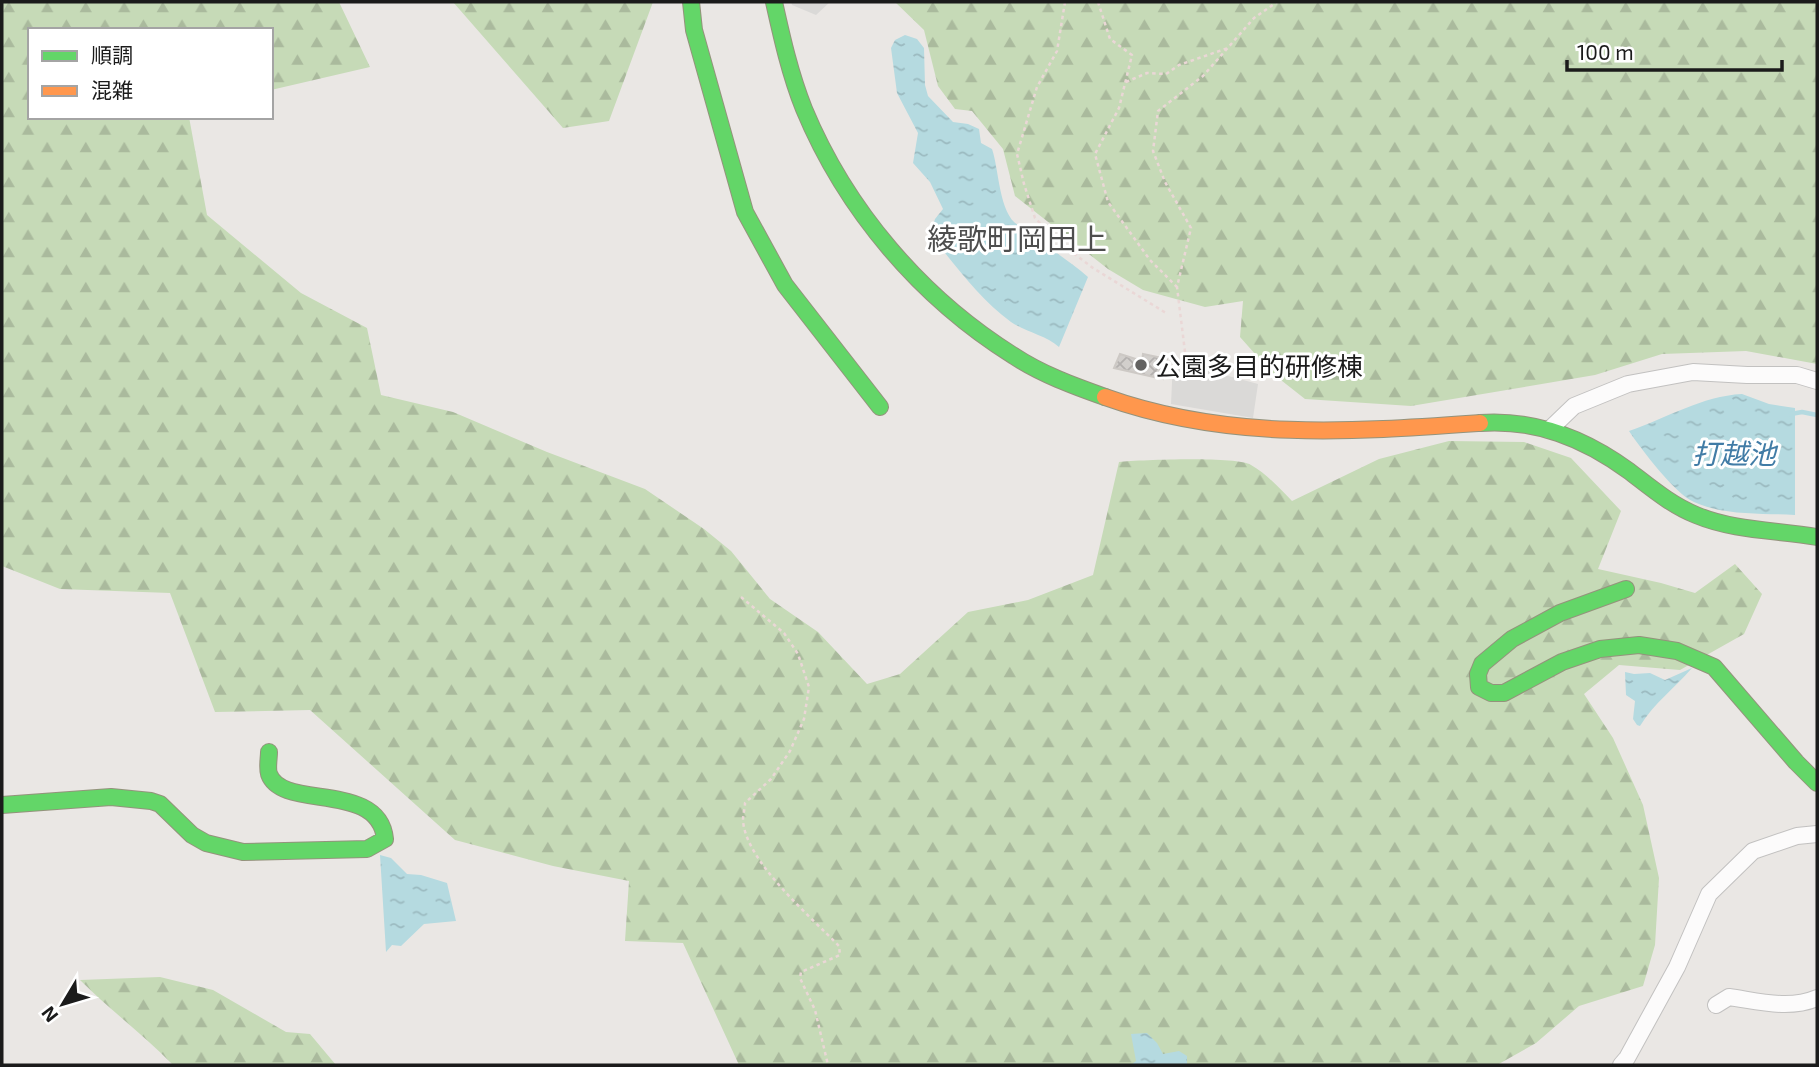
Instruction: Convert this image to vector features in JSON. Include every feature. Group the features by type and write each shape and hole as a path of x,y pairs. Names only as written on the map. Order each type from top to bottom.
{"street":[{"path":"691,2 694,30 745,212 785,285 880,407"},
{"path":"774,2 793,81 813,132 843,185 881,240 919,280 960,318 1014,357 1083,390 1151,412 1248,429 1313,432 1520,423 1583,442 1615,461 1662,497 1697,516 1732,526 1817,537"},
{"path":"1549,430 1574,406 1628,384 1693,372 1797,375 1817,381"},
{"path":"1626,589 1560,613 1512,639 1482,664 1478,674 1479,687 1490,694 1503,694 1565,661 1608,648 1664,646 1714,667 1817,783"},
{"path":"2,805 34,800 111,797 151,801 160,804 192,835 206,843 243,852 368,849 385,839 385,828 378,816 371,811 279,787 269,774 269,752"},
{"path":"1621,1065 1677,967 1709,894 1753,851 1797,836 1817,834"},
{"path":"1716,1005 1728,997 1784,1005 1817,998"}],"path":[{"path":"1065,2 1058,51 1037,87 1017,154 1035,218 1060,243 1093,268 1166,313"},
{"path":"1098,2 1110,39 1132,55 1119,108 1095,154 1108,202 1150,260 1177,287"},
{"path":"1185,352 1177,287 1191,228 1164,182 1153,151 1158,111 1203,76 1254,18 1277,2"},
{"path":"1126,82 1147,73 1166,74 1179,65 1228,48"},
{"path":"741,597 784,633 798,654 809,687 804,719 790,751 771,779 745,803 743,820 747,836 762,865 839,946 840,955 801,972 800,978 815,1010 828,1065"}],"green space":[{"path":"2,2 339,2 370,67 273,90 273,28 28,28 28,119 189,119 207,215 301,293 367,328 381,395 453,412 547,452 645,489 731,551 770,599 818,632 867,684 900,674 968,612 1028,600 1093,575 1119,462 1188,459 1242,462 1262,473 1292,501 1379,459 1449,441 1524,442 1571,458 1621,511 1598,569 1695,593 1735,564 1762,594 1744,634 1680,670 1619,665 1584,694 1613,738 1643,805 1659,878 1655,945 1643,986 1579,1006 1536,1043 1497,1065 739,1065 683,943 625,941 629,881 553,866 455,840 310,710 215,712 170,593 60,589 2,566"},
{"path":"453,2 653,2 609,121 563,128"},
{"path":"895,2 1817,2 1817,364 1746,351 1662,354 1595,375 1411,406 1305,399 1272,373 1240,337 1243,301 1205,307 1143,290 1108,269 1015,196 1003,149 972,111 955,109 938,86 924,30"},
{"path":"160,977 213,990 286,1032 310,1034 336,1065 173,1065 80,980"}],"shaded area":[{"path":"791,2 830,2 816,15 792,5"},
{"path":"1173,361 1258,384 1253,418 1171,404"}],"water":[{"path":"905,35 917,39 924,48 928,96 953,122 979,129 981,143 992,149 1003,201 1012,219 1019,226 1029,227 1049,247 1088,277 1059,347 999,313 930,235 935,219 943,209 930,182 913,163 918,133 897,93 891,48 895,40"},
{"name":"打越池","path":"1742,394 1769,404 1795,408 1795,515 1731,512 1694,502 1668,481 1629,431 1699,403"},
{"path":"1692,668 1640,726 1637,725 1633,719 1635,701 1626,695 1625,672 1650,673 1665,680"},
{"path":"380,855 391,858 407,874 447,883 456,921 424,924 401,946 392,945 386,952"},
{"path":"1147,1033 1163,1054 1179,1051 1187,1056 1187,1065 1131,1065 1136,1061 1131,1034"}],"building":[{"name":"公園多目的研修棟","path":"1120,354 1142,361 1143,354 1167,359 1163,379 1114,368"}],"waterway":[{"path":"1791,414 1802,412 1817,415"}],"traffic: fast":[{"path":"691,2 694,30 745,212 785,285 880,407"},
{"path":"774,2 795,83 821,146 841,182 890,249 918,279 980,333 1035,368 1105,397"},
{"path":"1480,423 1521,424 1577,440 1612,459 1678,506 1710,520 1740,527 1817,537"},
{"path":"1626,589 1560,613 1512,639 1482,664 1478,674 1479,687 1491,693 1504,693 1562,662 1600,649 1639,645 1677,651 1714,667 1817,783"},
{"path":"2,805 111,797 151,801 160,804 192,835 206,843 243,852 367,849 385,839 379,821 366,809 349,802 292,791 277,785 269,774 269,752"}],"traffic: slow":[{"path":"1105,397 1197,421 1244,427 1338,430 1480,423"}],"place":[{"name":"公園多目的研修棟","path":"1141,365"}],"district":[{"name":"綾歌町岡田上","path":"1017,238"}]}
